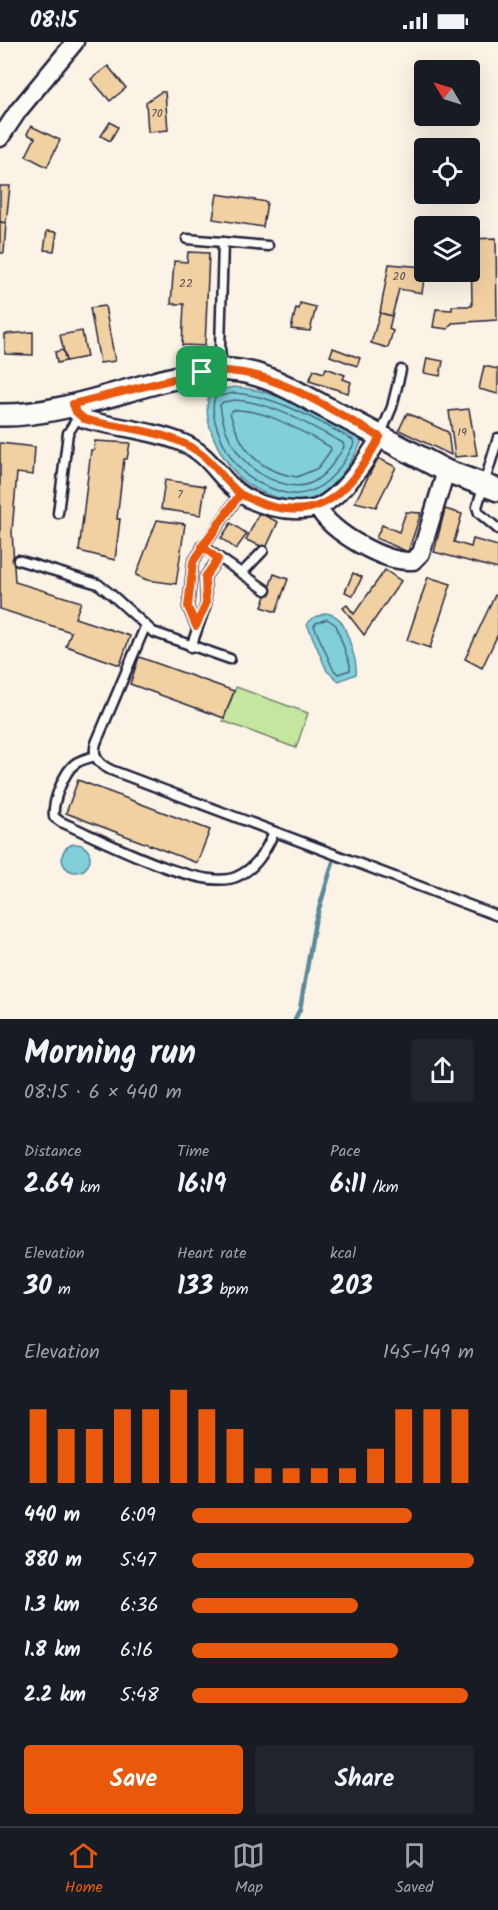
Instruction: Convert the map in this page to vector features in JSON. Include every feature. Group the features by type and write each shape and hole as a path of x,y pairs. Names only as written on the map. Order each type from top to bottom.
{"street":[{"path":"0,138 18,111 75,42"},
{"path":"0,415 76,410 192,374 222,369 250,372 270,379 446,471 491,488"},
{"path":"76,410 184,443 212,462 240,494 264,504 290,510 318,508 333,498 344,488 380,437"},
{"path":"318,508 326,521 346,536 393,559 412,561 421,554 446,471"}],"lane":[{"path":"187,239 268,246"},
{"path":"222,369 220,349 223,242"},
{"path":"380,437 392,407 401,370"},
{"path":"58,513 68,433 76,410"},
{"path":"498,438 491,488 477,511 498,529"},
{"path":"196,626 188,607 193,562 240,494"},
{"path":"202,546 218,559 243,572 256,585 266,590"},
{"path":"243,572 263,551"},
{"path":"191,647 196,626 206,604 205,577 218,559"},
{"path":"18,560 98,584 145,627 160,636 230,659"},
{"path":"190,581 204,584"},
{"path":"145,627 96,742 95,756 100,763 111,770 498,916"},
{"path":"95,756 76,763 68,771 54,808 54,817 168,868 186,875 214,879 237,877 259,860 274,832"}],"green space":[{"path":"236,687 308,713 296,748 223,721"}],"water":[{"path":"234,387 267,393 299,405 360,437 361,443 335,482 317,496 296,501 264,493 237,475 218,447 209,425 207,414 210,392"},
{"path":"326,613 336,617 342,623 355,662 356,674 339,681 327,671 307,624 313,618"},
{"path":"76,844 86,848 90,858 86,868 76,872 66,868 62,858 66,848"}],"building":[{"path":"108,66 126,88 110,101 91,79"},
{"path":"161,92 165,92 168,130 148,132 146,102"},
{"path":"110,122 118,127 110,141 101,136"},
{"path":"31,126 60,140 47,167 26,156 35,138 27,134"},
{"path":"0,186 10,186 6,223 0,222"},
{"path":"217,194 267,202 263,227 213,219"},
{"path":"0,222 6,223 4,253 0,253"},
{"path":"47,231 57,232 54,251 44,250"},
{"path":"496,238 497,320 452,323 448,329 433,327 436,309 452,310 452,306 472,306 472,282 480,282 480,239"},
{"path":"188,252 209,253 205,346 182,345 184,304 171,304 174,261 187,262"},
{"path":"389,264 414,266 414,282 424,282 422,293 399,289 392,316 380,313"},
{"path":"300,303 316,307 310,331 291,329 296,308 299,309"},
{"path":"105,306 115,361 100,363 90,308"},
{"path":"380,313 392,316 389,329 393,331 388,348 371,343"},
{"path":"82,331 87,357 66,361 60,335"},
{"path":"33,332 33,355 5,354 5,334"},
{"path":"333,348 360,358 357,366 330,356"},
{"path":"63,350 66,361 57,363 55,352"},
{"path":"427,358 443,361 440,376 424,373"},
{"path":"484,366 498,369 498,394 479,389"},
{"path":"326,368 345,375 343,379 351,382 348,393 309,381 314,370 324,373"},
{"path":"469,409 477,455 455,457 449,411"},
{"path":"407,413 448,432 451,455 399,430"},
{"path":"95,441 130,443 127,459 124,459 115,560 79,551 91,450 94,450"},
{"path":"0,443 35,447 33,475 17,473 12,531 15,582 81,602 75,618 130,636 120,665 66,646 71,632 0,609"},
{"path":"378,458 396,467 376,507 355,502"},
{"path":"165,480 205,486 201,515 161,509"},
{"path":"445,509 462,514 454,542 471,547 473,539 498,546 498,569 434,552"},
{"path":"406,512 421,513 408,552 376,538 382,525 399,532"},
{"path":"259,513 278,522 266,548 246,540"},
{"path":"157,520 185,524 176,584 147,580 136,575"},
{"path":"231,523 247,534 236,549 221,538"},
{"path":"385,570 401,581 364,635 343,608 347,605 354,614"},
{"path":"353,573 362,577 353,596 345,592"},
{"path":"274,574 288,579 276,612 262,607"},
{"path":"428,577 451,584 430,648 407,640"},
{"path":"495,595 498,597 498,634 482,668 465,659"},
{"path":"139,657 234,691 224,718 130,684"},
{"path":"78,780 210,830 197,863 66,813"}],"waterway":[{"path":"295,1019 300,1009 315,922 333,862"}],"route":[{"path":"202,372 73,404 76,412 84,419 184,443 212,462 240,494 218,524 198,552 193,562 188,607 196,626 206,604 204,580 218,559 213,556 202,546 240,494 264,504 290,510 318,508 344,488 380,437 270,379 237,370 222,369 202,372"}]}
